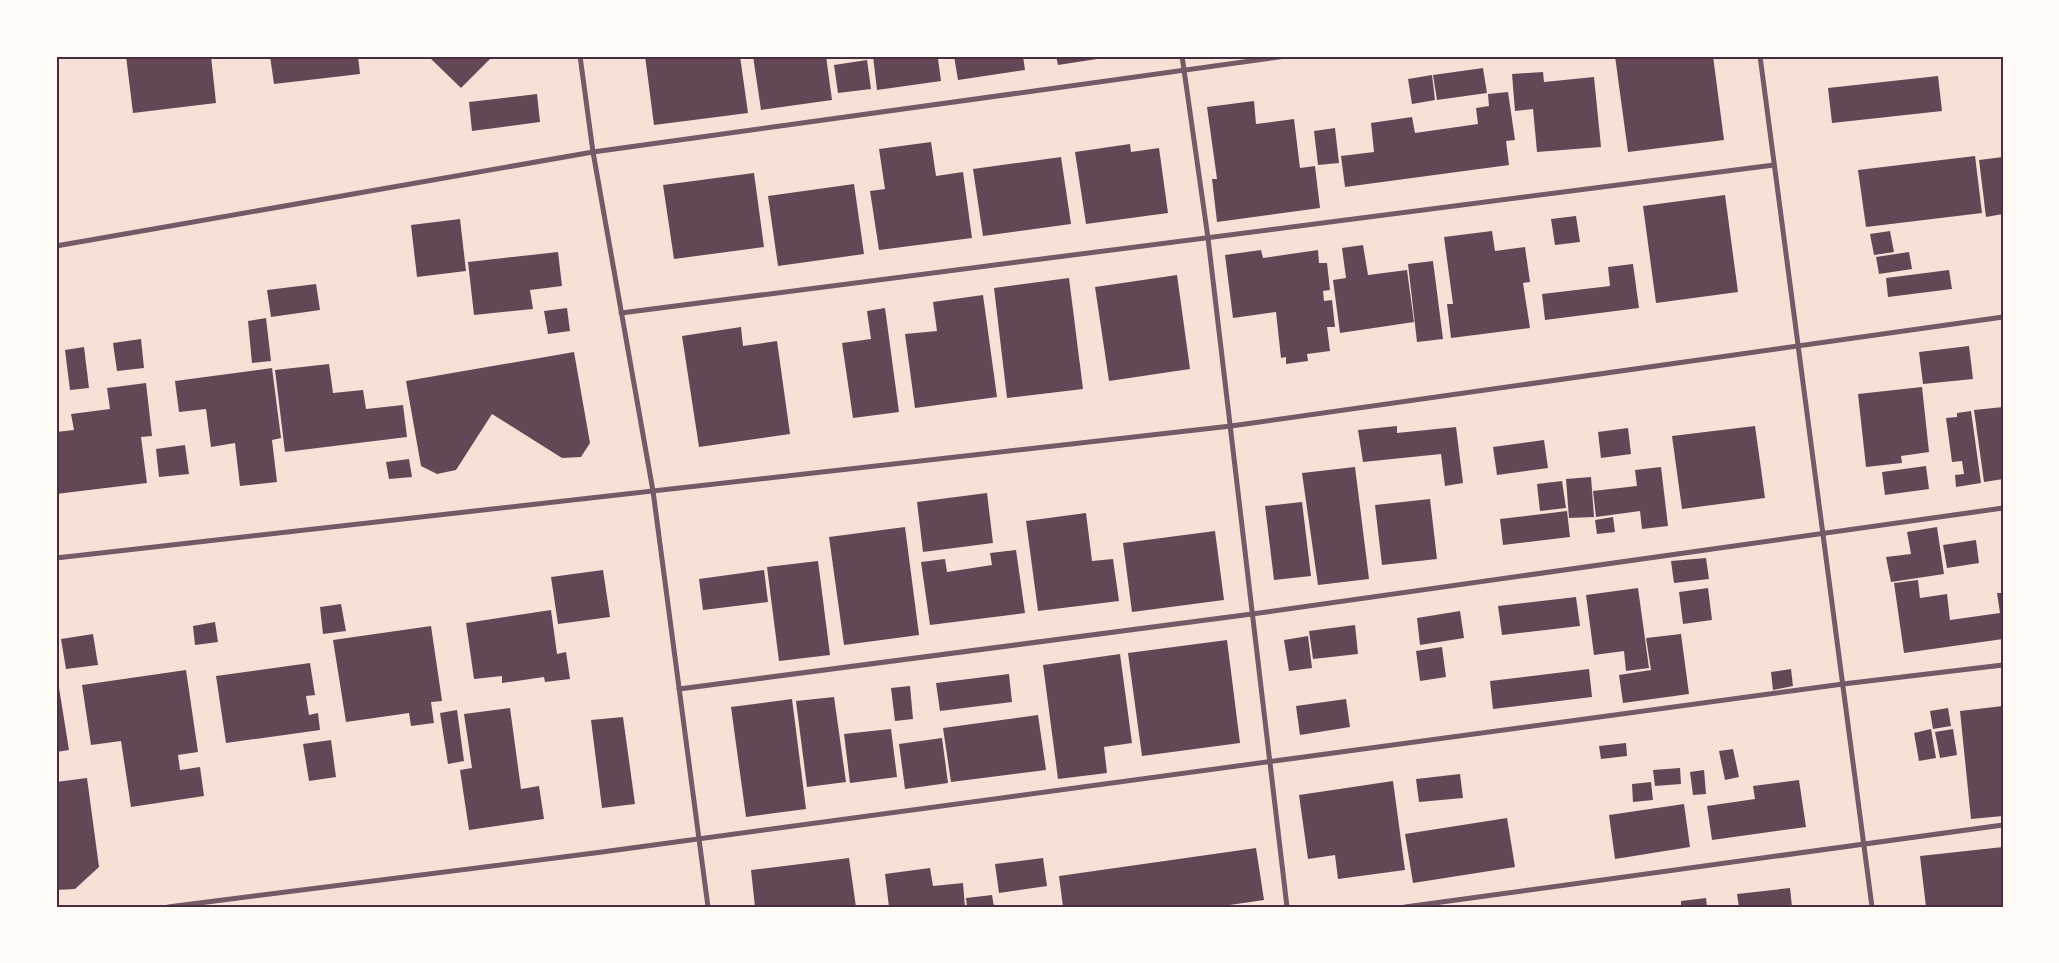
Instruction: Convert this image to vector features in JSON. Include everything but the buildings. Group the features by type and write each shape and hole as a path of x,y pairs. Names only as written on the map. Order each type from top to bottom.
{"street":[{"path":"580,56 593,152 653,491 708,907"},
{"path":"1182,56 1208,238 1268,762 1287,907"},
{"path":"56,246 593,152 1286,56"},
{"path":"1760,56 1872,907"},
{"path":"622,313 1774,165"},
{"path":"56,558 1231,426 2003,317"},
{"path":"679,689 1252,614 2003,508"},
{"path":"168,907 699,838 1843,684 2003,665"},
{"path":"1405,907 2003,825"}]}
